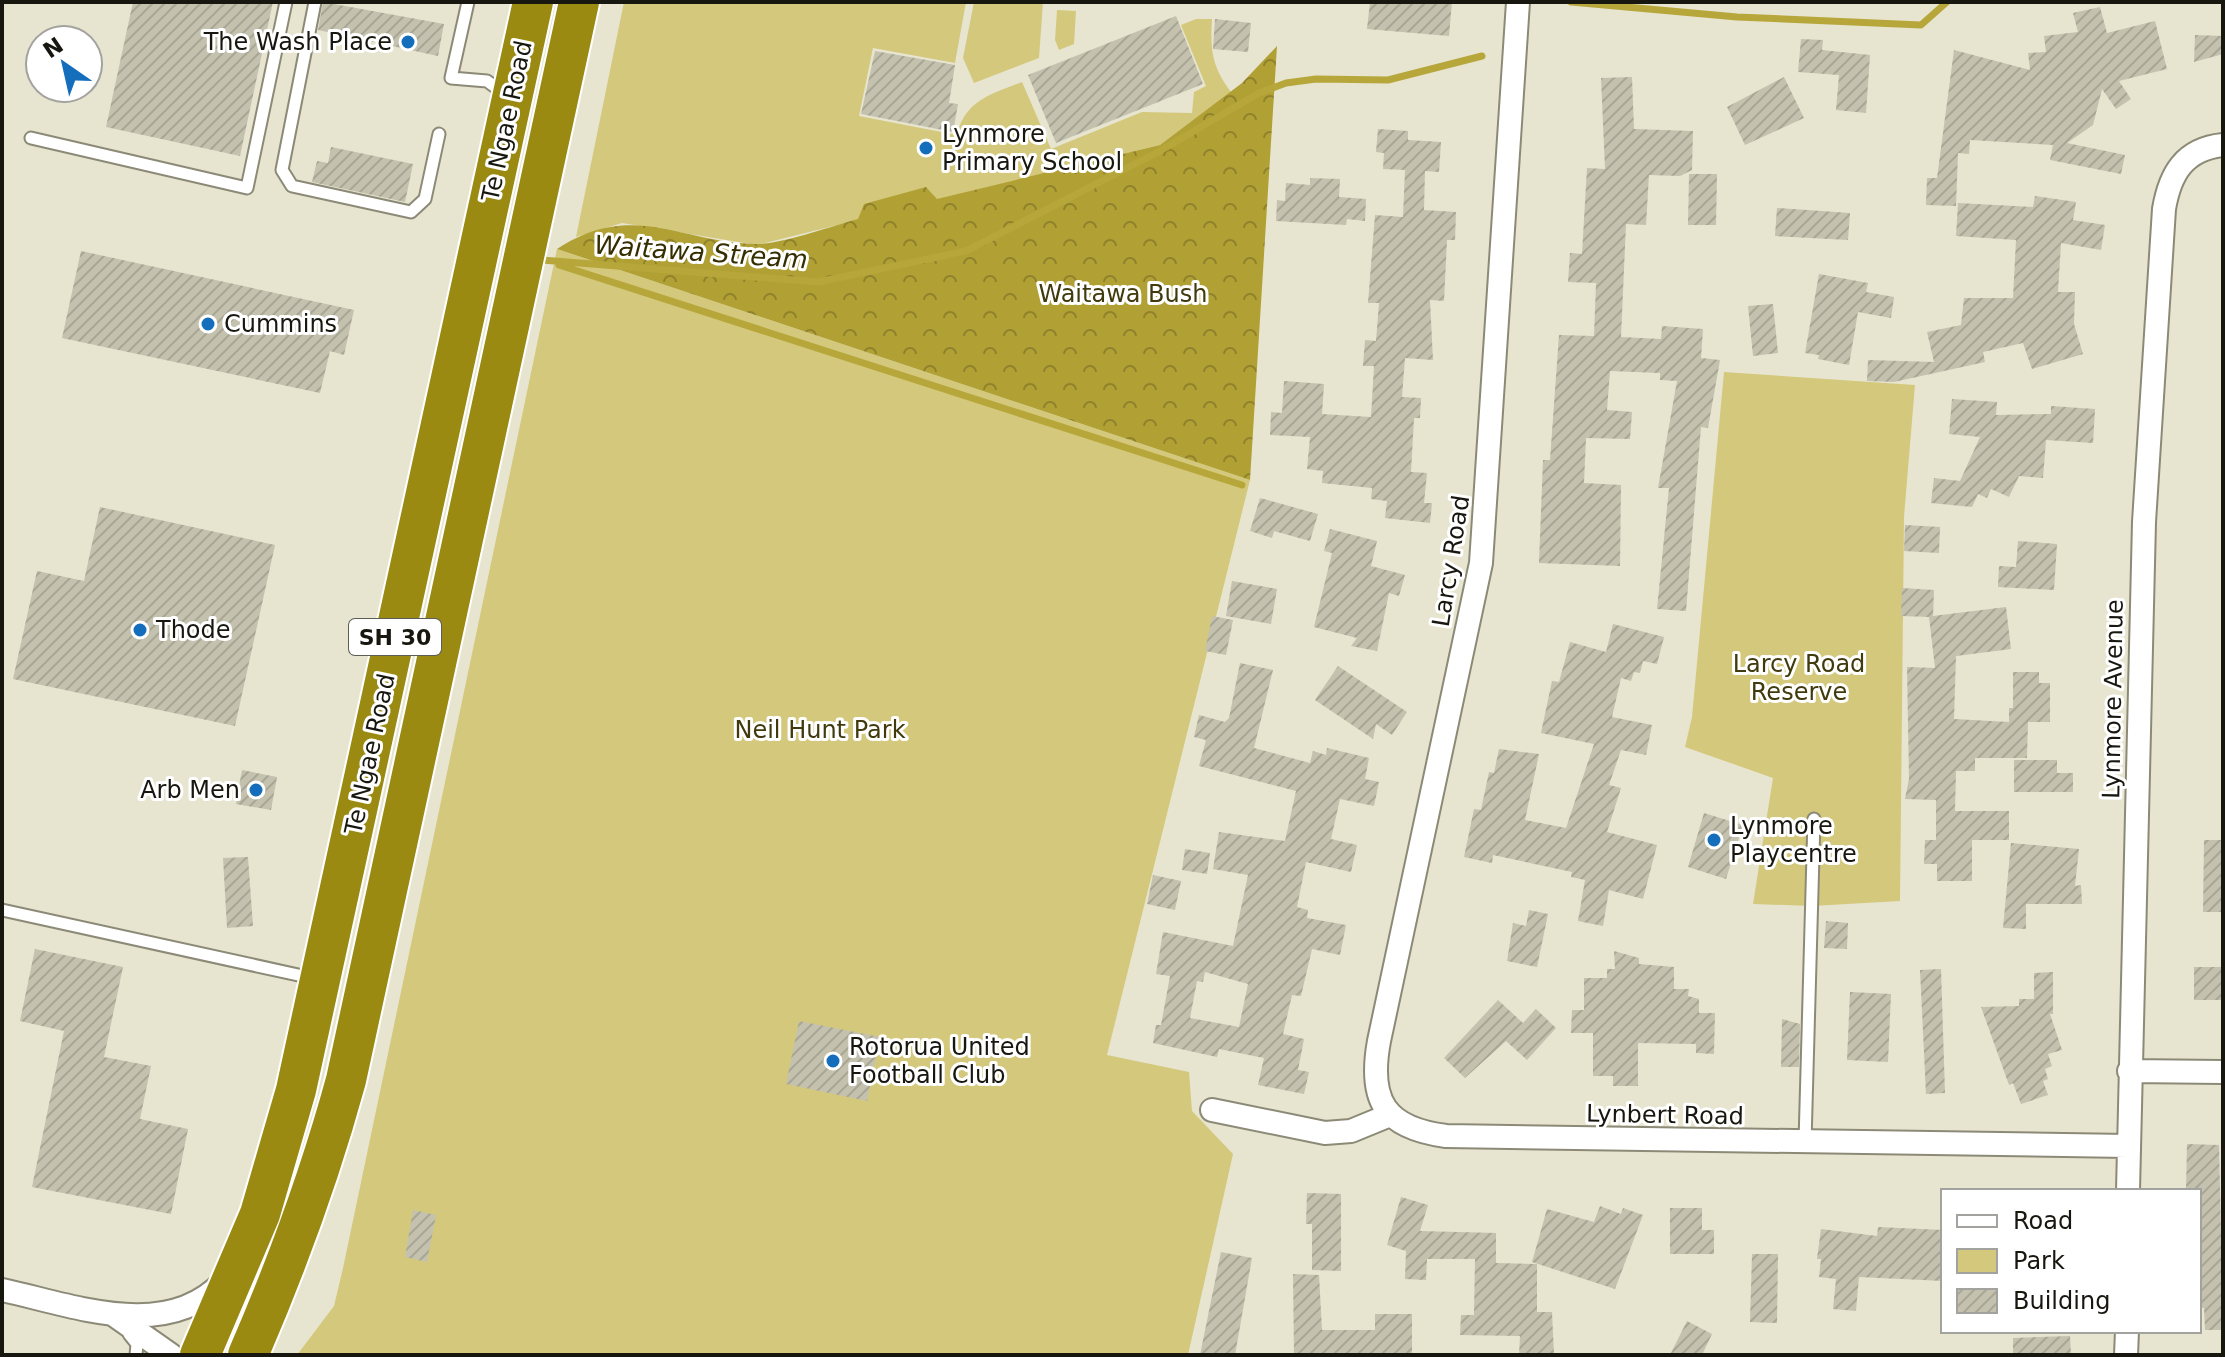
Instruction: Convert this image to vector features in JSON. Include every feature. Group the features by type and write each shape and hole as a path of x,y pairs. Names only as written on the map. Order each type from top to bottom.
{"highway":[{"name":"Te Ngae Road","path":"200,1355 260,1214 296,1090 533,2"},
{"name":"Te Ngae Road","path":"247,1355 295,1244 323,1164 346,1080 579,2"}],"street":[{"name":"Larcy Road","path":"1390,1115 1377,1091 1376,1056 1481,563 1518,2"},
{"name":"Lynmore Avenue","path":"2128,1189 2144,522 2164,209 2168,186 2183,161 2199,150 2223,145"},
{"path":"2129,1071 2223,1072"},
{"path":"1212,1110 1325,1133 1351,1131 1390,1115"},
{"name":"Lynbert Road","path":"1390,1115 1400,1124 1418,1132 1446,1136 1805,1144 2128,1146"},
{"path":"2,1290 113,1314 148,1315 180,1310 214,1293 239,1266"},
{"path":"113,1314 171,1355"},
{"path":"2126,1355 2127,1333"}],"lane":[{"path":"31,138 247,188 286,2"},
{"path":"315,2 282,170 292,186 411,212 425,199 439,134"},
{"path":"468,2 451,78 487,81 512,98"},
{"path":"1805,1144 1814,819"},
{"path":"2,910 320,980"},
{"path":"113,1314 137,1344 136,1355"}],"green space":[{"path":"624,2 966,2 955,63 873,48 859,116 957,135 973,106 990,95 1022,82 1051,149 1142,112 1192,113 1194,92 1206,86 1181,25 1196,19 1212,19 1214,58 1231,92 1160,145 757,245 622,223 576,237"},
{"path":"974,2 1043,2 1039,58 974,83 963,58"},
{"path":"1057,10 1076,11 1074,44 1059,50 1055,40"},
{"name":"Waitawa Bush","path":"1277,46 1250,480 557,249 609,227 632,225 727,242 778,242 858,219 864,204 926,187 937,199 1160,145 1242,83"},
{"name":"Neil Hunt Park","path":"557,249 1250,480 1107,1055 1189,1072 1192,1111 1233,1154 1188,1355 297,1355 334,1306 343,1268"},
{"name":"Larcy Road Reserve","path":"1724,372 1915,385 1904,517 1900,901 1812,906 1753,904 1773,778 1685,747 1692,717"}],"building":[{"path":"133,2 273,2 240,156 106,127"},
{"name":"The Wash Place","path":"323,2 444,24 438,56 318,30"},
{"path":"1370,2 1452,2 1449,36 1367,29"},
{"path":"2100,7 2107,33 2155,21 2167,69 2119,81 2131,99 2116,109 2102,89 2093,125 2067,143 2125,155 2121,174 2050,160 2053,145 1970,140 1969,154 1958,153 1956,206 1926,205 1927,178 1937,178 1954,50 2030,70 2028,53 2046,52 2044,36 2078,32 2073,13"},
{"path":"1176,16 1203,84 1056,143 1028,75"},
{"path":"1215,19 1251,23 1248,52 1213,49"},
{"path":"2195,35 2223,36 2223,54 2194,62"},
{"path":"1801,39 1823,40 1822,50 1870,55 1866,113 1836,110 1839,75 1798,72"},
{"path":"875,51 955,65 949,103 958,104 953,132 861,114"},
{"path":"1632,77 1634,129 1693,131 1692,170 1680,176 1649,175 1646,225 1626,224 1621,337 1661,339 1662,326 1703,329 1701,358 1720,360 1708,428 1701,427 1686,611 1657,609 1669,488 1658,488 1677,381 1660,380 1660,373 1610,371 1607,410 1632,412 1630,439 1586,438 1584,483 1621,485 1620,566 1539,563 1543,460 1550,460 1559,335 1594,336 1596,283 1568,282 1570,253 1582,254 1587,168 1605,169 1601,78"},
{"path":"1784,77 1804,118 1745,145 1727,107"},
{"path":"1378,129 1408,131 1408,140 1441,142 1439,172 1425,171 1424,210 1456,212 1455,240 1447,240 1444,301 1430,300 1433,360 1405,358 1402,397 1421,398 1420,418 1414,418 1411,472 1427,473 1424,503 1432,503 1430,523 1385,518 1387,501 1371,499 1372,488 1322,483 1323,471 1307,469 1310,437 1270,435 1271,412 1282,413 1284,381 1324,384 1322,414 1371,417 1374,366 1363,366 1365,340 1376,341 1379,303 1368,303 1375,215 1403,217 1405,170 1383,169 1384,153 1376,152"},
{"path":"331,147 413,164 405,202 312,182 317,161 328,163"},
{"path":"1689,174 1717,174 1716,225 1688,225"},
{"path":"1310,178 1340,179 1339,197 1366,199 1365,221 1347,219 1346,225 1276,221 1277,200 1285,201 1286,183 1310,185"},
{"path":"2035,196 2076,202 2073,220 2105,225 2101,250 2061,243 2058,292 2075,292 2074,324 2083,354 2032,369 2023,343 1983,352 1985,362 1894,382 1867,381 1868,360 1934,362 1927,332 1961,325 1964,298 2013,298 2016,240 1956,236 1958,203 2033,207"},
{"path":"1777,208 1850,213 1848,240 1775,236"},
{"name":"Cummins","path":"81,251 354,310 344,355 330,351 320,393 62,338"},
{"path":"1819,274 1868,283 1866,292 1894,297 1891,318 1858,312 1849,365 1805,353"},
{"path":"1773,304 1778,353 1753,356 1748,306"},
{"path":"1952,399 1997,402 1996,415 2051,414 2051,406 2095,409 2093,443 2046,440 2043,478 2019,476 2009,497 1991,489 1987,498 1978,494 1972,507 1931,503 1934,478 1960,481 1980,437 1949,434"},
{"path":"1260,498 1318,514 1310,541 1274,531 1272,538 1250,531"},
{"name":"Thode","path":"100,507 275,545 235,726 13,679 37,571 84,581"},
{"path":"1905,525 1940,527 1939,553 1904,551"},
{"path":"1330,529 1377,541 1371,566 1405,575 1399,596 1389,593 1377,651 1351,646 1357,638 1314,627 1332,553 1324,551"},
{"path":"2018,541 2057,544 2054,590 1998,587 1999,566 2016,567"},
{"path":"1232,581 1277,589 1271,624 1226,616"},
{"path":"1902,588 1934,590 1933,616 2006,607 2011,649 1956,656 1954,719 2009,722 2009,708 2013,708 2013,672 2039,672 2039,683 2050,683 2050,722 2028,722 2027,758 1975,758 1975,771 1956,771 1955,811 2009,811 2009,840 1972,840 1972,881 1937,881 1937,864 1924,864 1925,840 1936,840 1936,800 1905,799 1909,779 1907,667 1935,668 1929,617 1901,616"},
{"path":"1212,616 1233,620 1226,655 1205,651"},
{"path":"1613,624 1664,637 1657,664 1643,661 1640,673 1634,672 1631,681 1621,678 1612,717 1652,725 1646,755 1621,750 1609,785 1621,788 1607,832 1657,845 1643,899 1609,890 1603,926 1578,921 1585,880 1571,877 1572,872 1493,855 1492,863 1464,857 1474,809 1481,810 1489,772 1494,773 1499,749 1539,754 1525,820 1566,828 1594,744 1541,733 1552,681 1559,682 1570,642 1606,652"},
{"path":"1240,663 1273,670 1254,748 1310,763 1313,751 1326,755 1327,748 1369,758 1365,779 1379,782 1374,806 1340,799 1331,839 1357,845 1351,872 1306,862 1297,907 1308,910 1307,918 1346,925 1340,955 1312,949 1301,996 1292,995 1283,1034 1304,1039 1298,1070 1309,1072 1304,1094 1258,1085 1264,1058 1219,1049 1217,1057 1153,1043 1156,1025 1161,1025 1170,976 1156,974 1163,932 1233,946 1248,875 1213,869 1219,832 1285,841 1296,791 1199,766 1206,740 1194,737 1199,715 1225,722 1229,718","holes":["1205,972 1248,984 1239,1027 1190,1018 1197,981 1203,982"]},
{"path":"1338,666 1407,712 1392,735 1376,724 1373,739 1315,700"},
{"path":"2014,760 2057,760 2057,773 2073,773 2073,792 2014,792"},
{"name":"Arb Men","path":"242,770 277,777 271,810 236,804"},
{"path":"1704,813 1743,825 1726,879 1688,867"},
{"path":"2204,840 2223,840 2223,912 2203,912"},
{"path":"2011,843 2079,849 2075,886 2081,885 2082,904 2026,904 2026,929 2003,928"},
{"path":"1185,849 1210,853 1207,874 1182,870"},
{"path":"248,857 253,926 227,928 223,858"},
{"path":"1153,875 1181,881 1175,910 1147,904"},
{"path":"1529,910 1548,914 1537,967 1507,961 1513,923 1526,926"},
{"path":"1826,921 1848,923 1847,949 1824,948"},
{"path":"35,949 123,967 104,1057 151,1066 140,1119 188,1129 171,1214 32,1187 64,1031 20,1021"},
{"path":"1614,951 1639,958 1639,964 1674,967 1674,989 1689,989 1688,996 1699,999 1699,1013 1715,1013 1714,1054 1696,1053 1696,1044 1638,1043 1638,1086 1613,1086 1613,1076 1593,1076 1593,1033 1571,1033 1572,1010 1584,1010 1584,978 1607,978 1607,969 1615,969"},
{"path":"2194,967 2223,967 2223,1000 2194,1000"},
{"path":"1941,969 1945,1093 1926,1094 1920,970"},
{"path":"2053,972 2053,1014 2050,1014 2062,1050 2048,1054 2052,1066 2045,1069 2048,1079 2043,1081 2048,1095 2021,1104 2013,1083 2009,1085 1981,1007 2019,1006 2019,999 2034,999 2034,973"},
{"path":"1850,992 1891,994 1888,1062 1847,1060"},
{"path":"1498,1000 1523,1023 1536,1009 1556,1028 1527,1060 1506,1041 1465,1078 1444,1058"},
{"path":"1782,1019 1800,1024 1799,1067 1781,1067"},
{"name":"Rotorua United Football Club","path":"799,1021 880,1037 867,1101 786,1084"},
{"path":"2187,1144 2219,1145 2223,1330 2205,1330 2204,1308 2201,1308 2201,1189 2186,1189"},
{"path":"1307,1193 1341,1194 1341,1271 1312,1270 1312,1224 1306,1224"},
{"path":"1401,1197 1428,1205 1420,1231 1496,1233 1496,1263 1537,1264 1537,1312 1552,1312 1554,1355 1519,1355 1520,1336 1460,1335 1461,1315 1474,1315 1475,1259 1427,1259 1426,1280 1405,1279 1406,1251 1387,1245"},
{"path":"1600,1206 1621,1214 1623,1208 1643,1215 1615,1289 1532,1262 1547,1209 1594,1222"},
{"path":"1670,1208 1702,1208 1702,1230 1714,1230 1714,1254 1670,1254"},
{"path":"413,1210 436,1215 427,1262 405,1257"},
{"path":"1878,1227 1941,1230 1941,1281 1859,1277 1856,1311 1833,1309 1836,1279 1819,1277 1821,1259 1817,1259 1821,1229 1877,1236"},
{"path":"1221,1252 1252,1258 1235,1355 1200,1355"},
{"path":"1752,1254 1778,1254 1777,1323 1750,1322"},
{"path":"1293,1274 1319,1275 1322,1330 1375,1330 1375,1314 1412,1314 1412,1355 1294,1355"},
{"path":"1687,1321 1712,1334 1702,1355 1670,1355"},
{"path":"2070,1336 2071,1355 2013,1355 2013,1338"}],"waterway":[{"name":"Waitawa Stream","path":"1571,2 1737,17 1921,25 1947,2"},
{"name":"Waitawa Stream","path":"542,260 818,282 966,251 1158,152 1259,93 1286,83 1316,79 1388,80 1482,56"},
{"path":"559,265 1242,485"}],"place":[{"name":"The Wash Place","path":"408,42"},
{"name":"Lynmore Primary School","path":"926,148"},
{"name":"Cummins","path":"208,324"},
{"name":"Thode","path":"140,630"},
{"name":"Arb Men","path":"256,790"},
{"name":"Lynmore Playcentre","path":"1714,840"},
{"name":"Rotorua United Football Club","path":"833,1061"}]}
